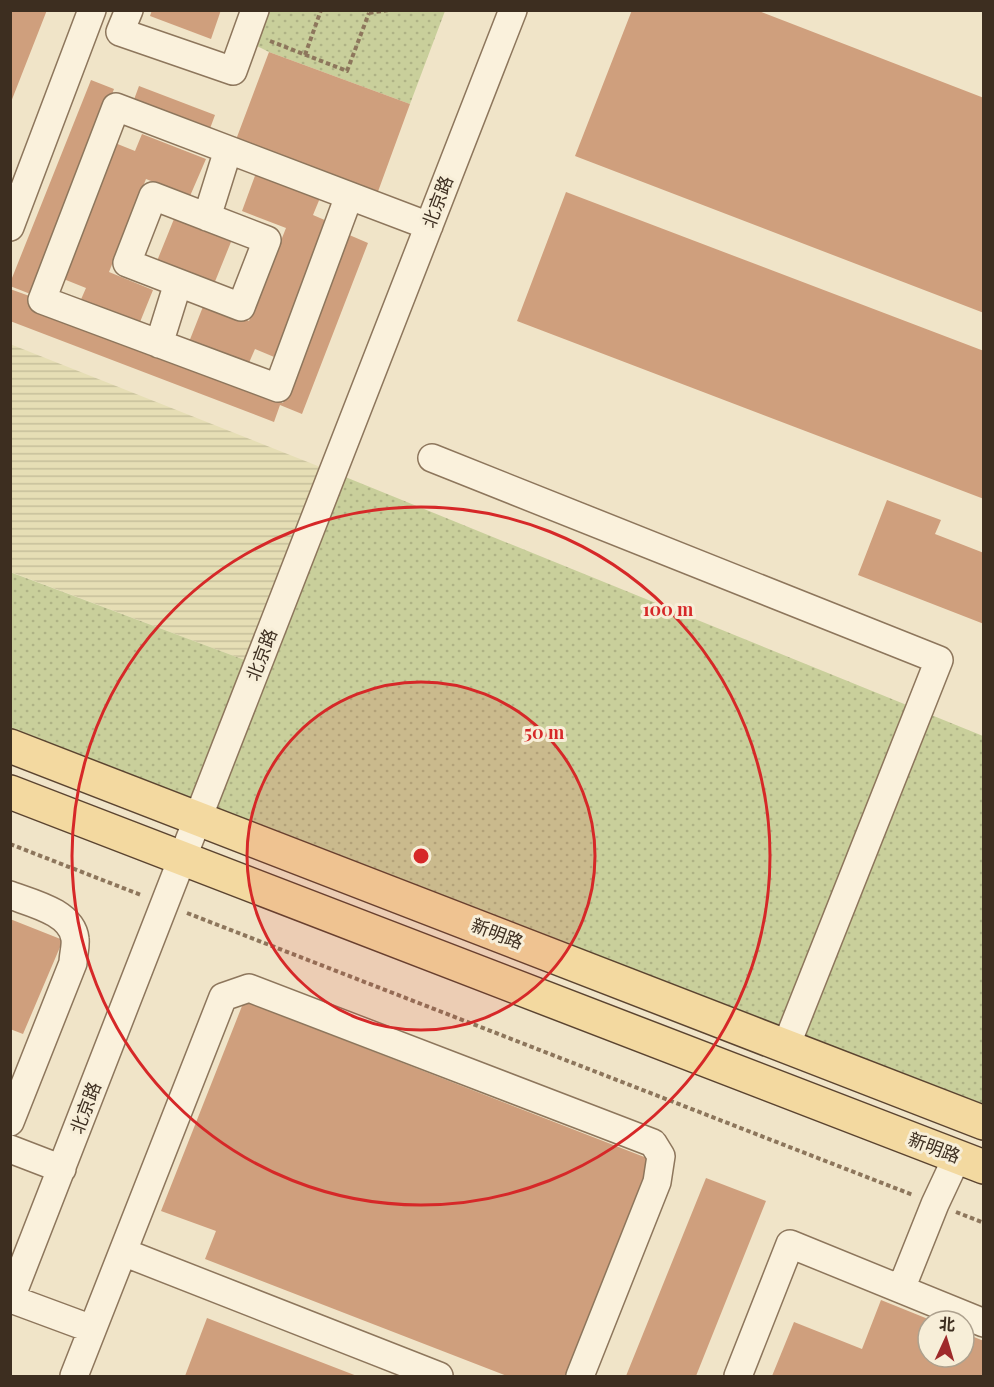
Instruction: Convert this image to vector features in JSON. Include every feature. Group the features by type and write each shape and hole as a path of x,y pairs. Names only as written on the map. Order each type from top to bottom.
{"main road":[{"name":"新明路","path":"10,746 984,1123"},
{"name":"新明路","path":"10,792 970,1162"}],"street":[{"path":"10,227 92,10"},
{"path":"129,10 120,32 233,70 251,21"},
{"name":"北京路","path":"11,1299 513,10"},
{"path":"349,196 278,388 42,300 116,107 429,226"},
{"path":"207,217 228,150"},
{"path":"153,196 207,217 267,240 242,307 127,263 153,196"},
{"path":"159,344 178,283"},
{"path":"432,458 939,660 786,1046"},
{"path":"10,895 55,913 66,922 76,938 73,963 10,1122"},
{"path":"74,1377 223,996 249,988 653,1143 661,1156 657,1182 580,1377"},
{"path":"10,1149 62,1169"},
{"path":"901,1289 935,1204 970,1162"},
{"path":"738,1377 790,1244 984,1323"},
{"path":"123,1252 439,1377"},
{"path":"11,1299 92,1329"}],"path":[{"path":"305,55 321,10"},
{"path":"251,21 305,55 347,71 368,12 389,10"},
{"path":"10,844 984,1223"}],"shaded area":[{"path":"10,344 333,472 258,665 11,572"}],"green space":[{"path":"256,11 445,11 410,104 269,52 245,40"},
{"path":"333,472 983,736 983,1123 11,746 10,572 258,665"}],"building":[{"path":"10,10 47,10 11,102 10,102"},
{"path":"152,10 221,10 211,39 150,16"},
{"path":"632,10 756,10 984,98 984,313 575,156"},
{"path":"269,52 410,104 376,197 234,145"},
{"path":"91,80 114,89 33,295 10,286 10,283"},
{"path":"139,86 215,115 208,134 132,105"},
{"path":"142,134 206,159 190,196 146,179 109,272 153,290 138,327 79,304 86,288 61,278 115,143 135,151"},
{"path":"256,173 320,198 313,215 334,224 279,359 255,349 248,365 189,342 204,304 249,321 286,228 242,211"},
{"path":"566,192 984,351 984,499 517,321"},
{"path":"176,214 233,237 214,284 157,261"},
{"path":"347,234 368,243 302,414 280,405 274,422 10,321 10,289 35,298 31,307 283,403"},
{"path":"887,500 941,520 935,534 984,553 984,624 858,575"},
{"path":"10,919 63,940 23,1034 10,1029"},
{"path":"244,1001 652,1160 566,1376 507,1376 205,1259 216,1231 161,1211"},
{"path":"706,1178 766,1201 696,1376 626,1376"},
{"path":"881,1300 916,1314 916,1369 976,1369 976,1338 984,1341 984,1376 772,1376 794,1322 862,1349"},
{"path":"207,1318 357,1376 185,1376"}]}
